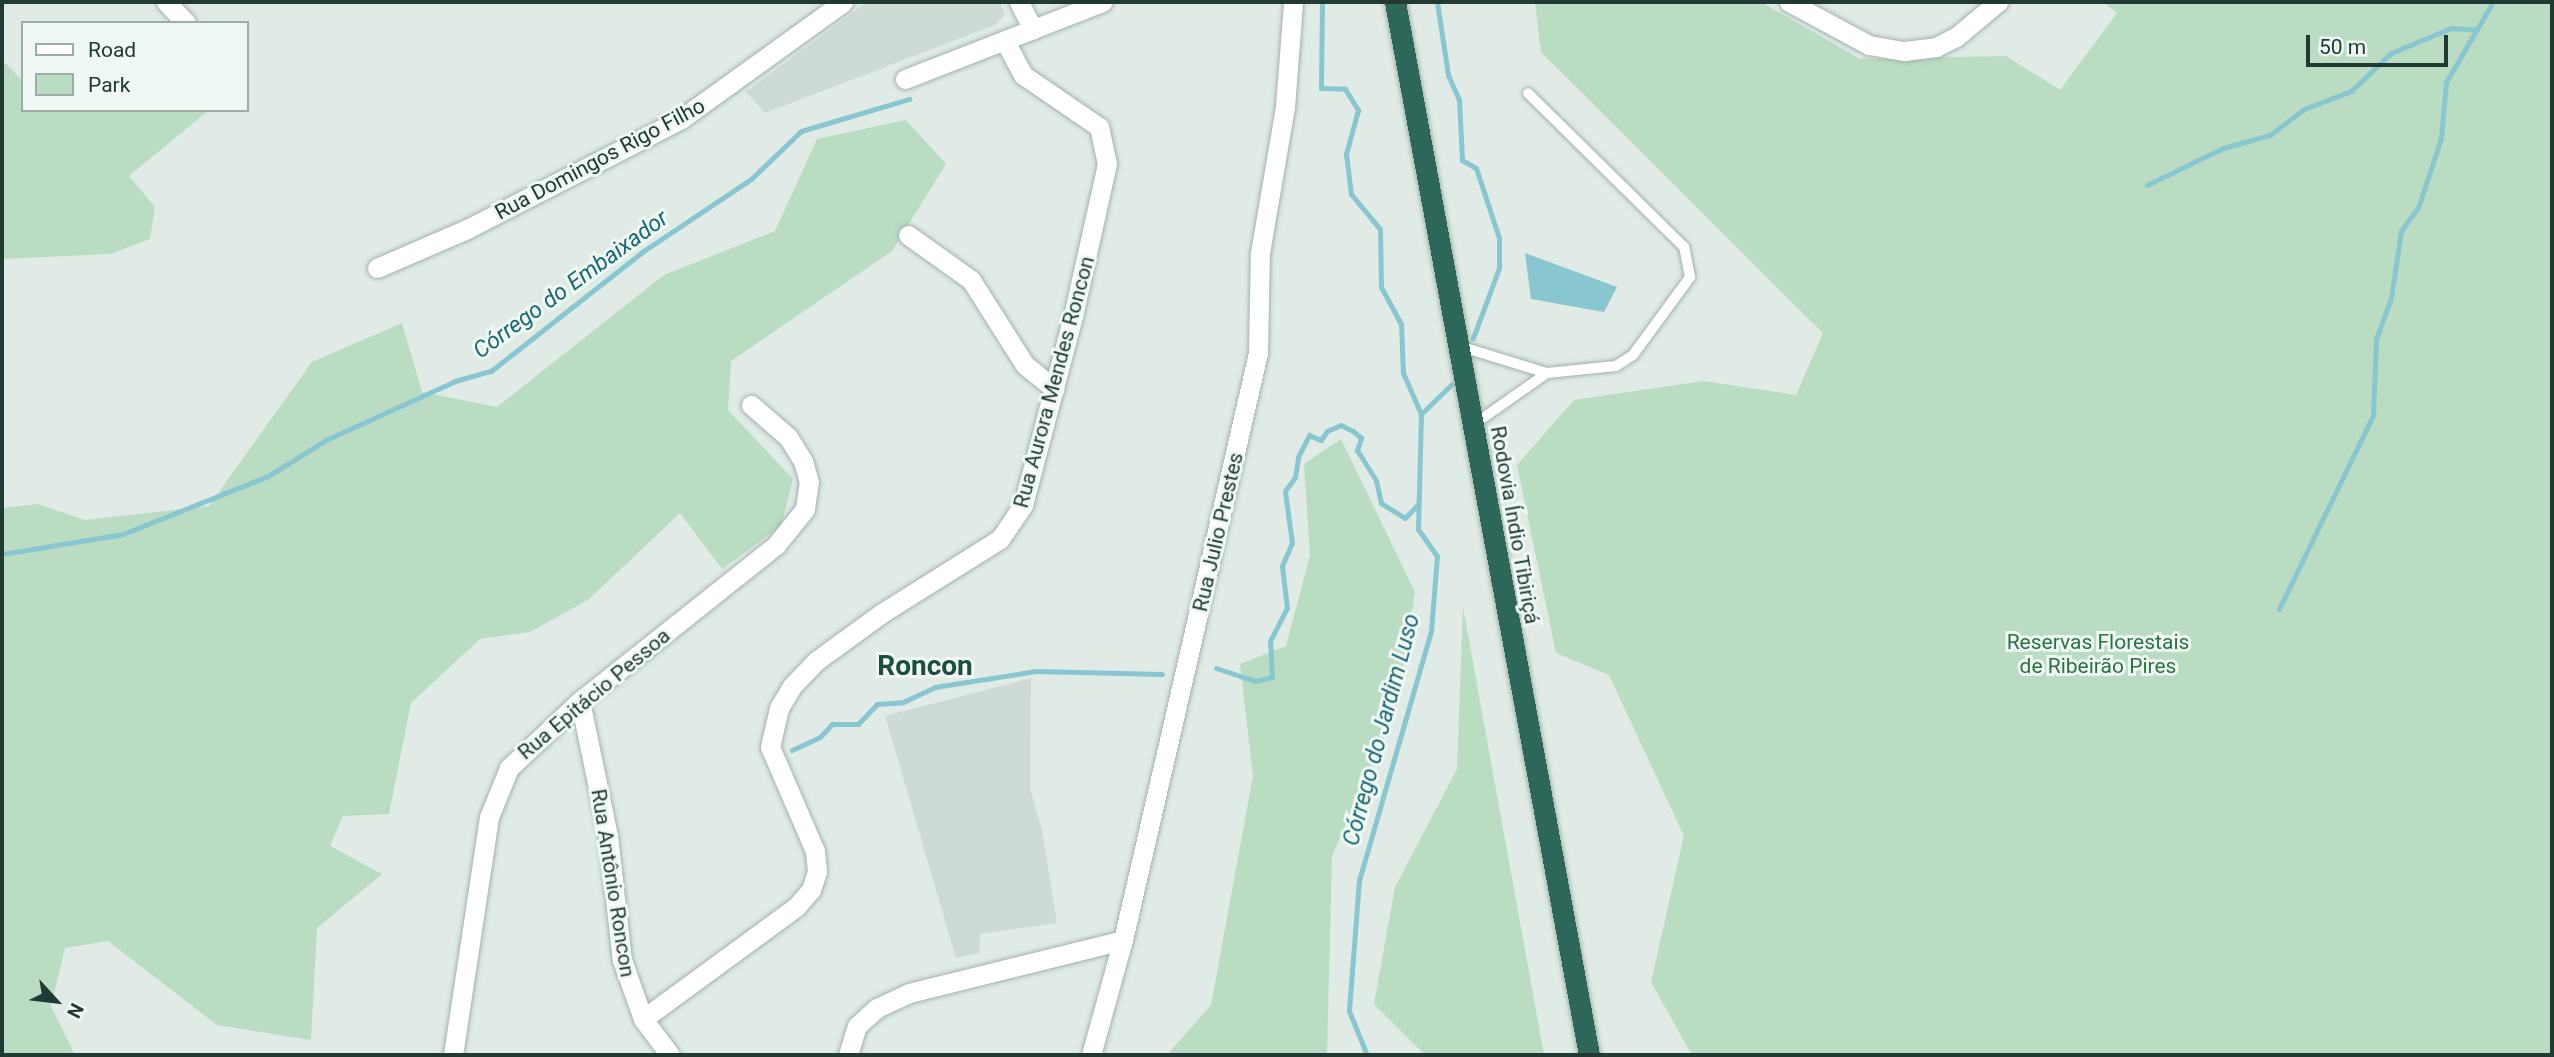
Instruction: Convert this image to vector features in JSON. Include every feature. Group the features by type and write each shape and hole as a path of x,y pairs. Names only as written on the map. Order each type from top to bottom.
{"highway":[{"name":"Rodovia Índio Tibiriçá","path":"1395,2 1589,1055"}],"street":[{"path":"166,2 184,21"},
{"name":"Rua Domingos Rigo Filho","path":"377,268 467,229 681,119 843,2"},
{"path":"1019,2 1033,30"},
{"path":"905,79 1103,2"},
{"name":"Rua Julio Prestes","path":"1091,1055 1123,940 1258,353 1260,253 1285,107 1293,2"},
{"path":"1789,2 1869,45 1904,51 1936,47 1956,37 1997,2"},
{"name":"Rua Aurora Mendes Roncon","path":"643,1019 796,907 811,890 817,870 815,851 770,747 779,708 816,661 882,612 978,556 1013,524 1033,475 1102,199 1105,143 1087,116 1023,75 1005,41"},
{"path":"908,235 971,280 1025,365 1055,389"},
{"name":"Rua Epitácio Pessoa","path":"453,1055 468,941 497,791 530,744 776,545 799,519 809,482 803,461 788,437 751,405"},
{"name":"Rua Antônio Roncon","path":"580,701 608,836 622,960 643,1019 670,1055"},
{"path":"848,1055 857,1026 877,1008 909,993 1123,940"}],"lane":[{"path":"1459,346 1546,373 1595,371 1633,355 1684,289 1690,260 1684,247 1528,93"},
{"path":"1472,425 1546,373"}],"shaded area":[{"path":"867,2 1000,2 1005,15 995,25 765,113 746,92"},
{"path":"1031,678 1030,788 1042,830 1057,923 980,934 979,953 956,958 885,716"}],"green space":[{"name":"Reservas Florestais de Ribeirão Pires","path":"1535,2 1761,2 1860,59 2006,56 2060,90 2117,13 2103,2 2552,2 2552,1055 1692,1055 1651,982 1684,836 1609,675 1556,653 1517,465 1574,400 1703,381 1796,395 1823,333 1541,52"},
{"path":"2,60 21,79 21,112 207,112 129,176 155,207 150,239 110,254 2,259"},
{"path":"906,120 946,164 892,251 731,361 728,410 793,479 781,526 722,569 680,513 588,600 530,632 480,639 411,703 389,814 343,816 330,846 382,874 317,928 311,1040 217,1025 108,941 65,948 51,1006 75,1055 2,1055 2,508 38,504 85,520 209,506 312,362 402,323 422,392 497,407 664,275 775,231 817,139"},
{"path":"1341,439 1415,592 1397,707 1332,856 1327,1055 1167,1055 1211,1005 1253,776 1240,664 1286,646 1310,555 1304,464"},
{"path":"1463,607 1544,1055 1425,1055 1374,1004 1395,887 1457,769"}],"water":[{"path":"1525,253 1617,287 1604,312 1531,299"}],"waterway":[{"name":"Córrego do Jardim Luso","path":"1322,2 1321,88 1345,89 1358,110 1346,154 1351,194 1380,229 1381,287 1401,324 1403,373 1421,414 1418,529 1437,556 1431,631 1359,880 1349,1011 1367,1055"},
{"name":"Córrego do Jardim Luso","path":"1437,2 1448,75 1459,100 1462,160 1476,168 1499,238 1499,268 1473,338"},
{"path":"2279,609 2373,415 2376,339 2391,298 2401,231 2418,208 2441,138 2446,82 2493,2"},
{"path":"2147,185 2223,148 2270,135 2304,109 2351,91 2391,53 2451,28 2477,30"},
{"name":"Córrego do Embaixador","path":"2,554 123,534 268,476 328,439 455,381 491,371 642,252 751,179 801,131 909,99"},
{"path":"1421,414 1452,384"},
{"path":"1216,668 1255,681 1272,677 1270,641 1287,608 1282,566 1292,543 1285,491 1295,477 1298,457 1309,435 1321,440 1327,431 1341,425 1353,431 1361,438 1357,450 1376,481 1381,503 1405,518 1417,505"},
{"path":"792,750 820,737 832,724 858,724 877,704 903,702 935,687 1036,671 1162,674"}],"district":[{"name":"Roncon","path":"925,666"}]}
